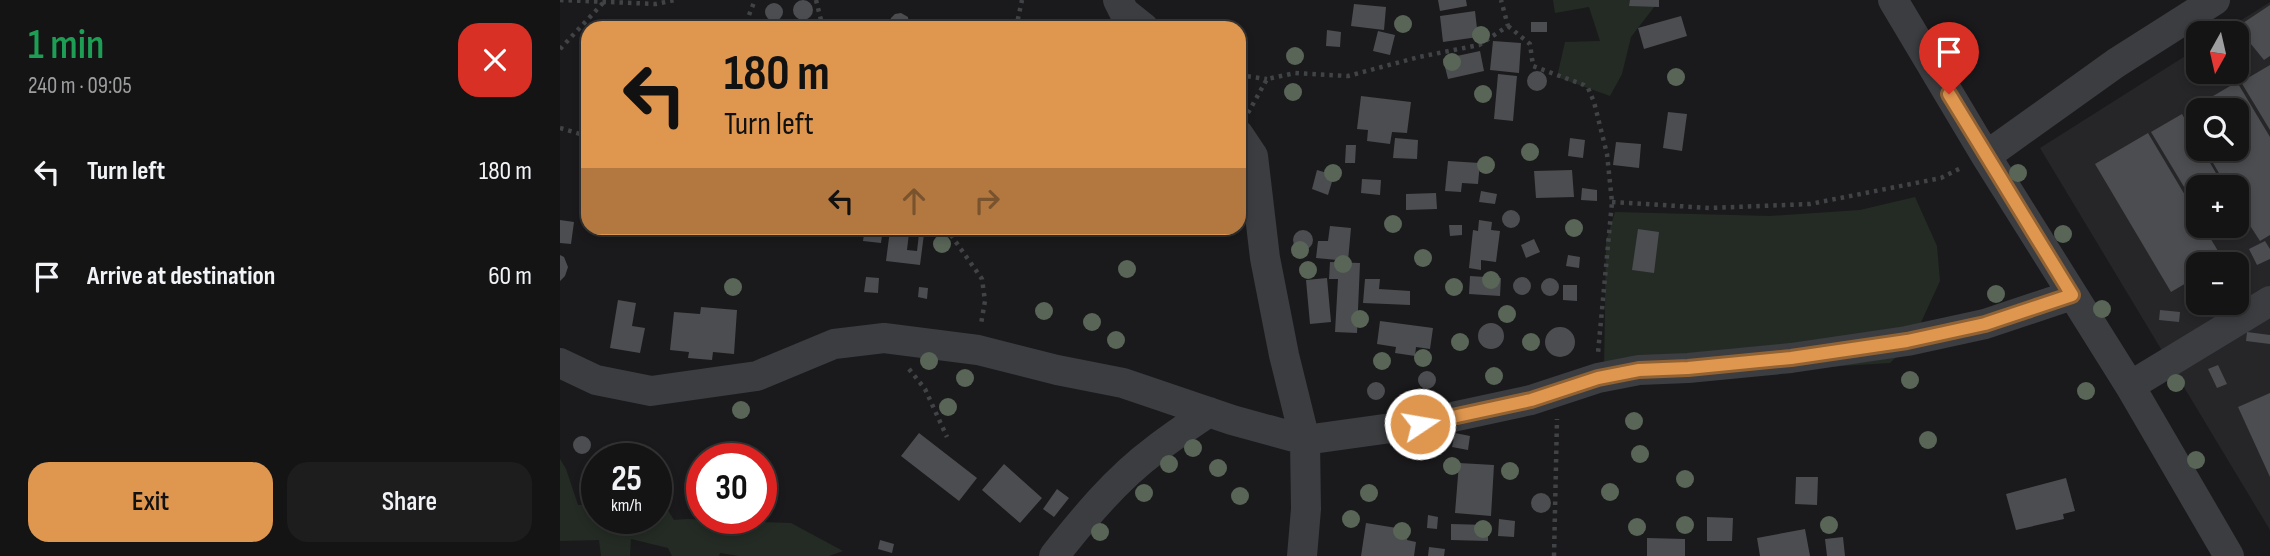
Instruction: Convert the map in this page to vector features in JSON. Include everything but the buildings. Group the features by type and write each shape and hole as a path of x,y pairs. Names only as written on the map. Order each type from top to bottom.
{"street":[{"path":"1118,0 1124,12 1135,21"},
{"path":"1893,0 1986,156 2130,386 2229,556"},
{"path":"1986,156 2116,63 2215,0"},
{"path":"1246,138 1253,156 1265,258 1284,355 1306,440 1307,509 1302,556"},
{"path":"560,363 596,380 651,391 757,376 834,344 884,338 978,350 1124,383 1209,412 1306,440 1420,424 1558,393 1598,378 1639,370 1791,358 1907,341 1985,324 2072,295"},
{"path":"2130,386 2270,301"},
{"path":"1054,556 1083,519 1124,477 1154,451 1209,412"}],"path":[{"path":"560,0 656,4 675,0"},
{"path":"749,15 755,0"},
{"path":"816,0 821,21"},
{"path":"1018,21 1022,0"},
{"path":"1501,0 1508,26 1530,44 1533,66 1580,82 1588,88 1594,102 1607,154 1612,202 1598,378"},
{"path":"586,21 604,2"},
{"path":"1246,76 1267,79 1295,73 1348,76 1419,57 1479,45 1508,26"},
{"path":"560,49 581,27"},
{"path":"1246,119 1267,79"},
{"path":"560,128 581,134"},
{"path":"1612,202 1710,208 1810,204 1941,178 1986,156"},
{"path":"951,235 982,279 985,301 978,350"},
{"path":"884,338 925,390 947,437"},
{"path":"1554,556 1558,393"}],"shaded area":[{"path":"1553,0 1657,0 1631,37 1622,74 1610,96 1557,77 1565,42 1600,41 1589,7 1555,13"},
{"path":"2270,2 2270,530 2040,148 2186,56 2186,84 2249,84 2249,21 2240,21"},
{"path":"1915,197 1937,246 1940,281 1912,342 1890,363 1682,376 1604,372 1606,241 1615,212 1770,216 1860,210"},
{"path":"560,459 578,505 581,505 581,534 672,534 672,517 674,520 686,519 686,534 777,534 777,522 791,523 843,551 829,556 739,556 720,553 719,556 672,556 668,548 631,539 630,556 601,556 599,540 560,541"}],"route":[{"path":"1420,424 1531,400 1598,378 1639,370 1791,358 1907,341 1985,324 2072,295 1949,94"}]}
